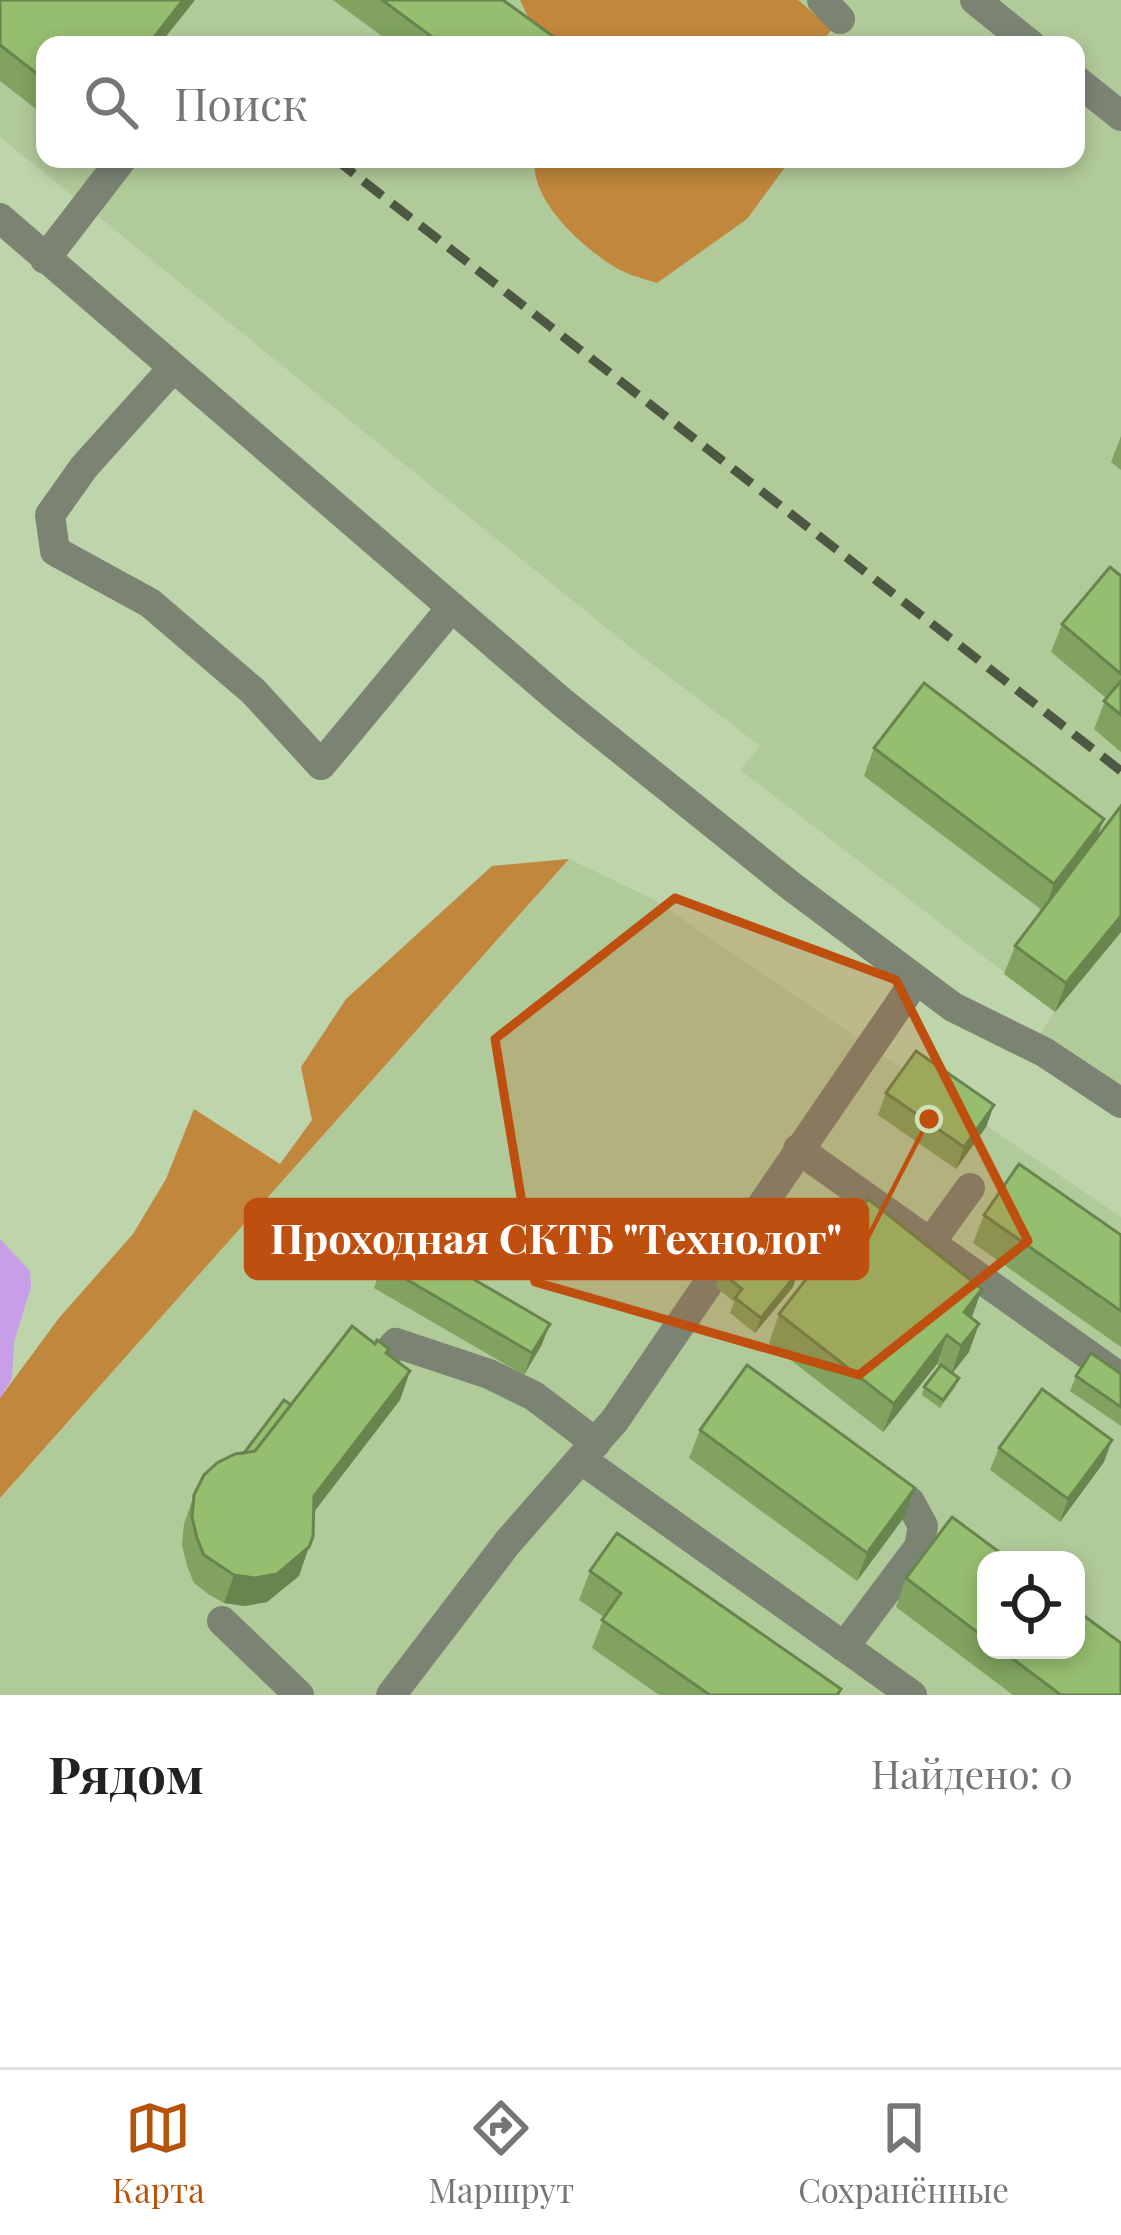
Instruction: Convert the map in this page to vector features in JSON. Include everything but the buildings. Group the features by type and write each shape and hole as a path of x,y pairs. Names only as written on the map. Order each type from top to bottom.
{"street":[{"path":"975,0 1020,36"},
{"path":"1085,87 1121,116"},
{"path":"45,259 115,168"},
{"path":"0,218 616,745 953,1007 1044,1052 1121,1103"},
{"path":"173,368 84,467 50,515 55,551 151,603 253,692 321,765 452,608"},
{"path":"391,1695 508,1542 589,1451 916,980"},
{"path":"798,1149 1121,1378"},
{"path":"930,1243 970,1188"},
{"path":"381,1360 396,1342 489,1374 534,1396 589,1451 892,1689"},
{"path":"844,1647 919,1547 923,1526 910,1502"},
{"path":"222,1621 299,1695"}],"highlighted area":[{"path":"675,898 896,980 1028,1241 859,1375 535,1282 495,1039"}],"shaded area":[{"path":"0,0 751,0 832,29 798,0 1121,0 1121,1092 1036,1040 1055,1011 740,770 760,746 625,643 38,168 1085,168 1085,36 36,36 36,166 0,137"},
{"path":"520,0 798,0 832,29 827,36 545,36 533,27"},
{"path":"536,168 784,168 747,219 657,283 620,270 577,238 550,208"},
{"path":"569,859 653,899 1121,1217 1121,1695 0,1695 0,1498"},
{"path":"569,859 0,1498 0,1398 59,1318 133,1234 166,1179 194,1109 280,1164 312,1120 301,1067 346,999 492,866"},
{"path":"0,1239 30,1271 31,1287 14,1342 12,1379 0,1398"}],"railway":[{"path":"347,168 1121,771"}],"place":[{"name":"Проходная СКТБ \"Технолог\"","path":"929,1119"}]}
